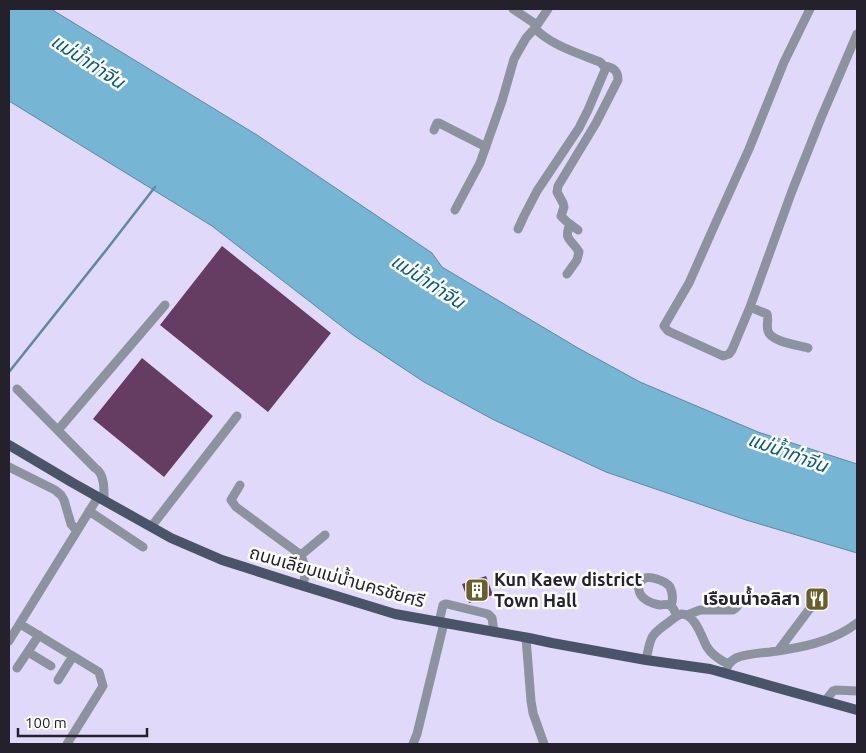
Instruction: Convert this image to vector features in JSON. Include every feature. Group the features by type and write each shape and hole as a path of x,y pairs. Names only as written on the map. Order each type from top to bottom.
{"main road":[{"name":"ถนนเลียบแม่น้ำนครชัยศรี","path":"9,445 171,538 222,560 303,586 395,614 646,660 710,670 727,668 857,710"}],"street":[{"path":"513,9 536,27 539,34 600,62 604,66 615,69 618,74 618,80 596,123 558,186 557,192 564,206 561,216 578,230"},
{"path":"455,210 476,171 486,146 514,59 526,38 548,9"},
{"path":"810,9 784,62 749,148 689,283 664,326 690,342 723,356 726,356 732,350 751,307 820,118 857,34"},
{"path":"518,229 537,191 579,128 604,75 604,66"},
{"path":"434,130 437,123 439,123 486,146"},
{"path":"567,274 579,252 567,236 570,224"},
{"path":"58,430 165,305"},
{"path":"751,307 766,314 768,318 768,332 772,337 808,348"},
{"path":"9,641 77,531 90,511 101,499 104,485 100,470 16,389"},
{"path":"151,527 237,416"},
{"path":"9,467 55,490 61,495 71,524 77,531"},
{"path":"240,485 231,500 236,507 301,556 306,570 303,586"},
{"path":"90,511 143,547"},
{"path":"301,556 325,535"},
{"path":"646,660 652,636 657,629 677,616 687,615 700,610 733,610 737,607 740,599"},
{"path":"778,651 817,599"},
{"path":"413,744 418,734 442,623 443,605 448,604 488,614 492,618 494,632"},
{"path":"671,606 677,616"},
{"path":"687,615 697,626 708,649 727,668 735,659 806,646 834,636 857,623"},
{"path":"20,624 99,672 103,686 67,744"},
{"path":"18,668 39,635"},
{"path":"526,638 533,713 544,744"},
{"path":"28,652 51,666"},
{"path":"58,680 73,656"},
{"path":"825,701 836,690 857,691"}],"water":[{"name":"แม่น้ำท่าจีน","path":"9,9 51,9 257,135 432,253 442,267 578,348 640,382 758,432 857,464 857,553 746,520 606,472 494,420 424,382 353,335 212,226 9,101"}],"building":[{"path":"222,246 331,333 268,412 160,325"},
{"path":"142,358 213,416 164,477 93,419"},
{"name":"Kun Kaew district Town Hall","path":"486,576 493,595 469,603 462,584"}],"waterway":[{"path":"9,372 155,187"}],"place":[{"name":"Kun Kaew district Town Hall","path":"477,590"},
{"name":"เรือนน้ำอลิสา","path":"817,599"}]}
